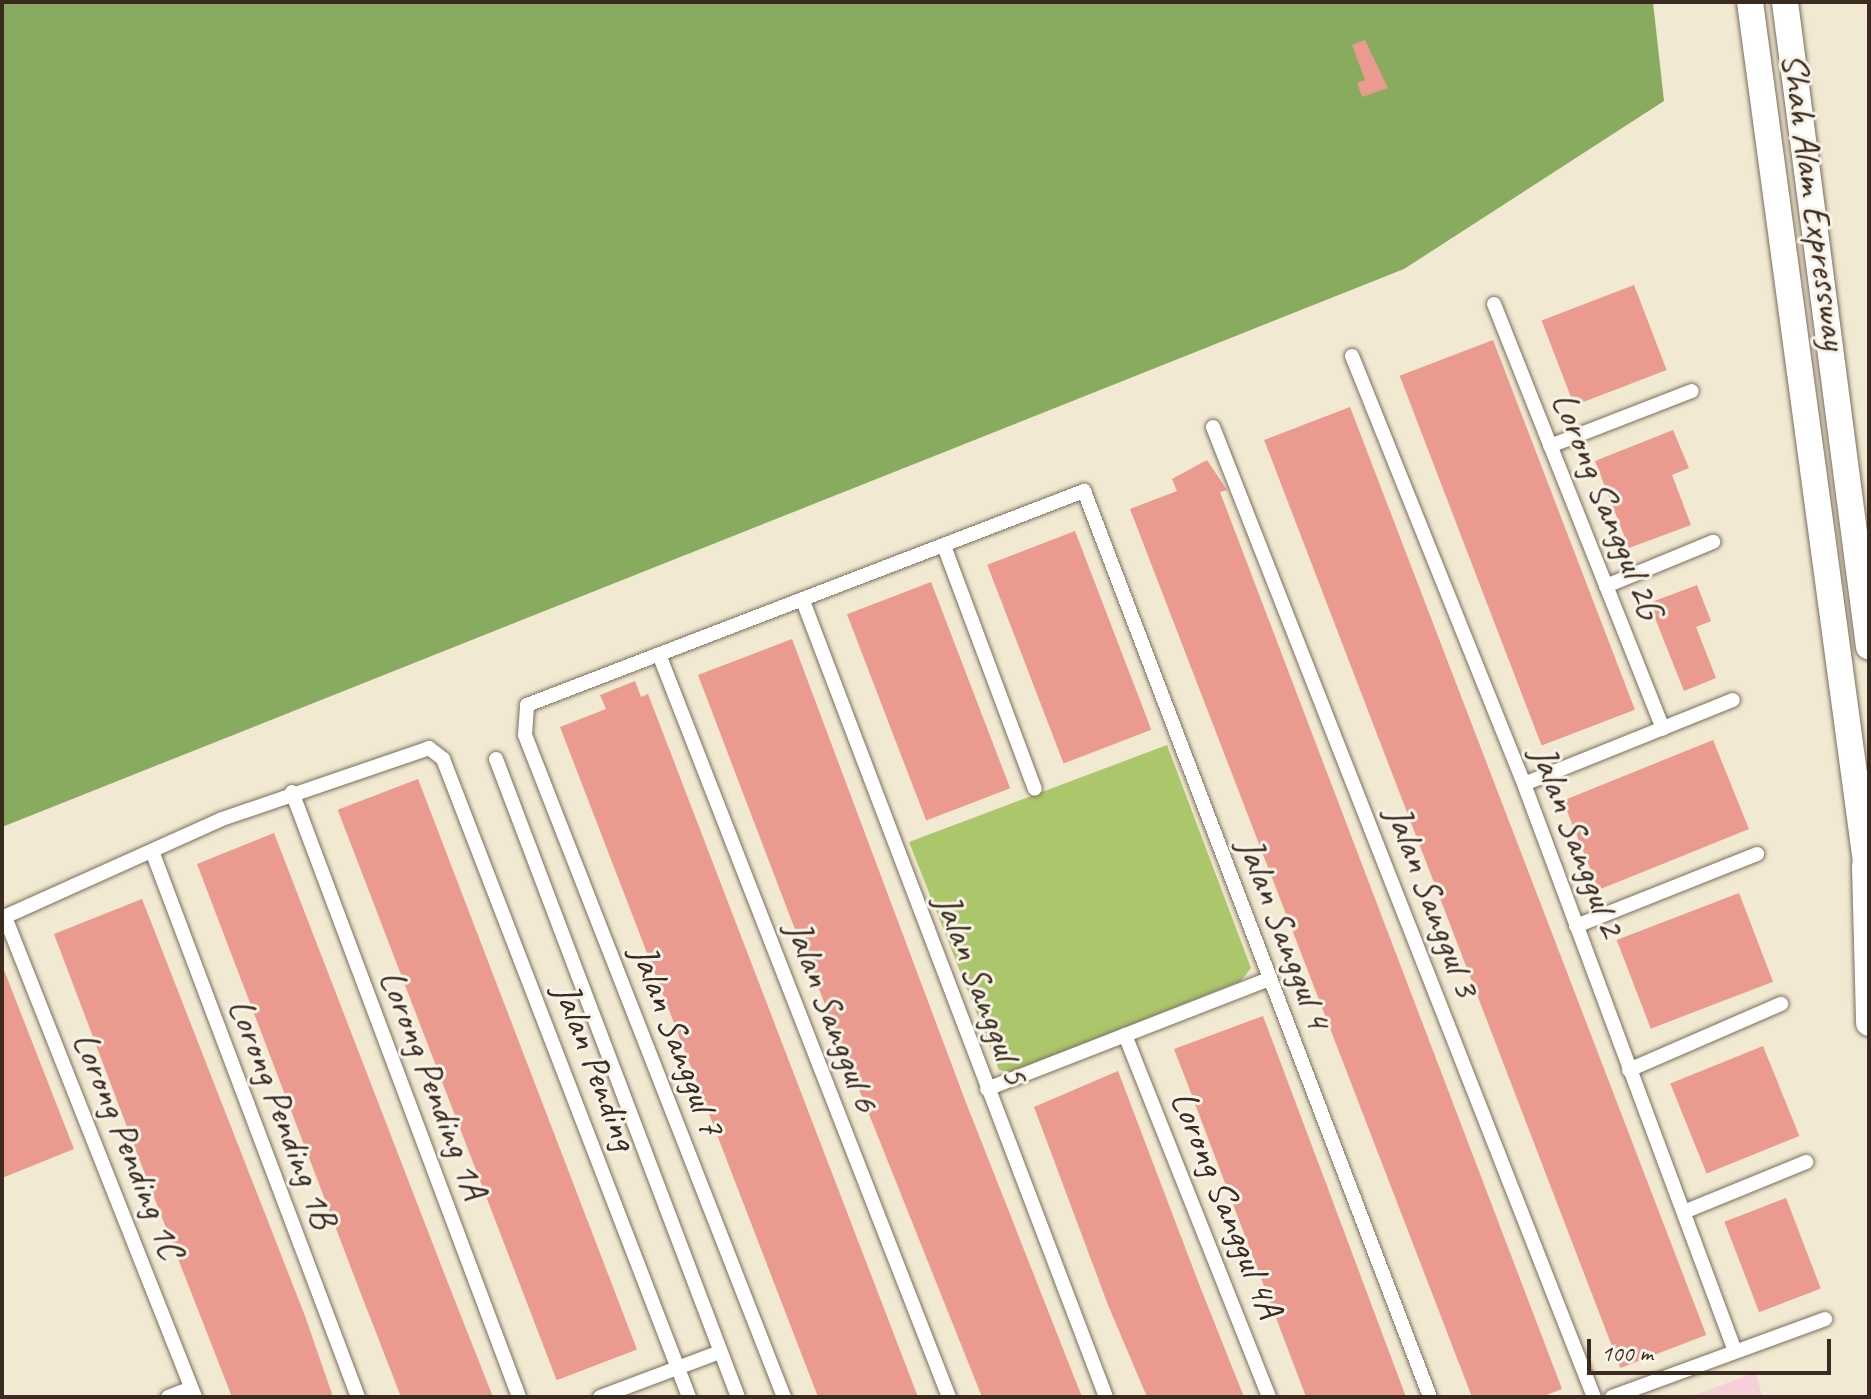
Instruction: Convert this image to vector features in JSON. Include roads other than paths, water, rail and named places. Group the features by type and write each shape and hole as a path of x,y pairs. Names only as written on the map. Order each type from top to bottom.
{"highway":[{"name":"Shah Alam Expressway","path":"1750,2 1869,885"},
{"name":"Shah Alam Expressway","path":"1785,2 1869,647"},
{"path":"1865,853 1869,1023"}],"street":[{"name":"Lorong Sanggul 2G","path":"1494,304 1663,729"},
{"name":"Jalan Sanggul 2","path":"1352,356 1524,784 1629,1070 1686,1211 1735,1351"},
{"path":"1550,446 1692,391"},
{"name":"Jalan Sanggul 3","path":"1213,427 1594,1397"},
{"name":"Jalan Sanggul 4","path":"944,546 1084,491 1430,1397"},
{"path":"1606,586 1713,542"},
{"path":"660,657 944,546 1035,789"},
{"name":"Jalan Sanggul 5","path":"803,601 1106,1397"},
{"name":"Jalan Sanggul 7","path":"660,657 527,705 525,735 784,1397"},
{"name":"Jalan Sanggul 6","path":"660,657 949,1397"},
{"path":"1524,784 1733,700"},
{"name":"Jalan Pending","path":"292,792 415,748 443,759 689,1397"},
{"path":"496,759 738,1397"},
{"path":"3,917 292,792"},
{"name":"Lorong Pending 1A","path":"292,792 519,1397"},
{"name":"Lorong Pending 1B","path":"152,851 358,1397"},
{"path":"1576,926 1757,854"},
{"name":"Lorong Pending 1C","path":"3,917 193,1392"},
{"path":"987,1089 1269,979"},
{"path":"1629,1070 1781,1004"},
{"name":"Lorong Sanggul 4A","path":"1125,1035 1269,1397"},
{"path":"1686,1211 1806,1162"},
{"path":"1612,1397 1825,1319"},
{"path":"600,1397 720,1352"},
{"path":"168,1397 193,1392"}]}
